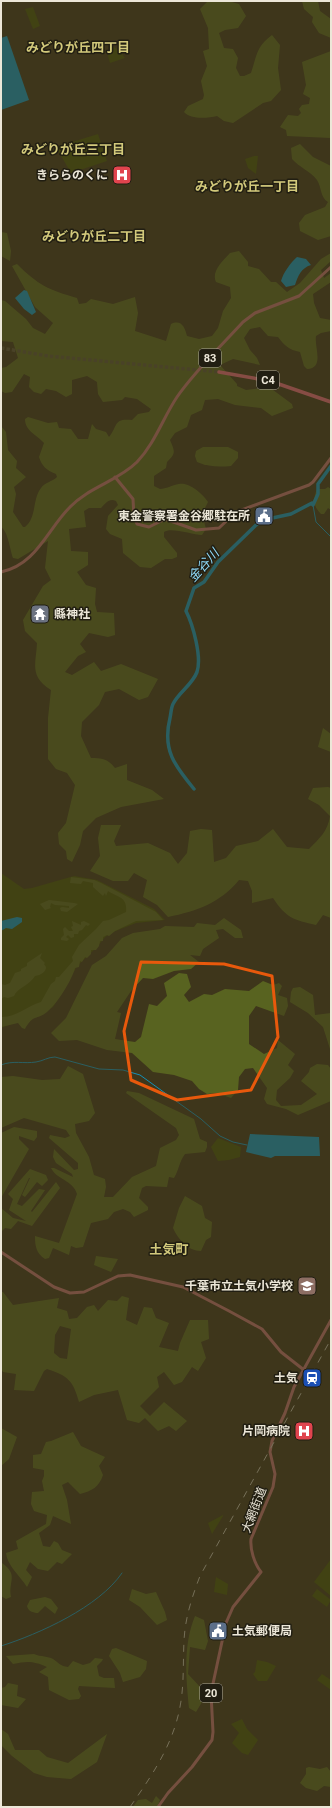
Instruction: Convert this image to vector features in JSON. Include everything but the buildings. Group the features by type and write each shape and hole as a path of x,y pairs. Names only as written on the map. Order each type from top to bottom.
{"highway":[{"name":"C4","path":"220,372 270,381 331,402"}],"main road":[{"name":"83","path":"1,572 25,562 35,552 56,523 73,504 95,488 131,467 143,455 178,395 243,322 255,313 299,296 331,267"},
{"path":"114,477 134,499 134,518 138,524 148,527 165,518 189,528 200,530 219,528 236,512 309,485 313,482 331,458"},
{"path":"1,1252 54,1287 66,1292 84,1292 122,1275 130,1275 187,1288 262,1329 280,1352 304,1370"},
{"name":"大網街道","path":"158,1807 168,1793 192,1767 212,1740 211,1693 226,1623 233,1607 261,1572 255,1562 251,1539 274,1482 270,1447 284,1417 294,1387 331,1320"}],"highlighted area":[{"path":"141,962 224,964 272,976 278,1037 251,1090 177,1100 131,1080 124,1031"}],"green space":[{"path":"208,1 228,1 239,4 246,16 238,28 225,30 219,33 224,48 233,49 238,58 236,68 240,76 251,73 260,48 272,35 280,45 278,68 281,90 271,101 263,103 233,123 224,121 217,116 204,118 195,117 187,115 184,112 188,106 203,99 204,95 201,81 207,66 203,51 209,49 208,28 200,9"},
{"path":"302,1 318,1 320,11 331,19 331,38 319,33 312,22 313,17 304,9"},
{"path":"33,7 40,26 33,29 25,9"},
{"path":"111,45 120,51 125,58 110,63 108,56"},
{"path":"331,51 331,138 287,136 286,130 280,127 288,115 298,116 301,113 299,109 302,105 309,104 310,98 303,94 306,85 302,62"},
{"path":"98,134 107,161 71,173 56,147"},
{"path":"300,144 313,157 331,166 331,236 318,240 300,231 299,223 305,215 325,207 328,202 322,195 317,180 292,159 291,148"},
{"path":"258,156 256,174 248,168 245,159"},
{"path":"1,232 7,233 11,251 10,261 1,256"},
{"path":"239,251 248,262 248,266 259,269 271,282 276,282 287,292 300,283 321,259 331,253 331,261 321,270 324,278 331,273 331,282 313,294 314,303 320,318 331,320 331,331 321,333 316,336 318,356 316,365 312,368 307,369 304,366 300,352 287,347 278,337 268,336 260,327 250,329 244,338 260,365 233,359 220,365 237,384 237,386 246,390 269,387 292,404 293,408 272,416 261,408 235,405 218,399 205,400 202,410 191,415 187,427 175,433 170,440 174,452 167,462 166,468 154,476 154,486 160,489 179,484 187,485 199,492 208,502 202,514 206,529 202,535 172,530 164,532 164,537 177,553 177,557 165,559 151,568 140,567 123,553 122,539 110,534 106,529 108,516 118,505 114,500 111,500 101,508 89,508 84,511 86,527 69,529 71,551 88,552 88,565 77,572 86,585 96,588 95,604 97,612 114,613 115,635 108,637 89,633 80,644 86,652 78,656 65,672 72,675 94,662 101,671 121,664 158,679 148,697 139,700 119,689 105,692 99,705 82,722 81,736 91,758 104,760 115,768 127,764 127,780 152,790 164,799 121,807 96,818 83,831 80,845 72,862 67,859 66,851 59,844 58,833 66,823 75,785 67,773 56,769 48,759 48,718 51,690 39,680 37,675 35,663 37,643 25,631 23,620 43,586 51,580 45,568 48,541 18,559 13,558 7,536 1,527 1,426 6,432 8,450 17,461 16,468 26,477 14,487 16,494 13,512 23,527 25,527 29,523 36,498 41,488 44,484 57,477 56,474 47,469 42,463 39,457 44,443 29,430 25,419 28,417 48,423 57,422 59,428 71,429 78,439 88,439 92,424 96,429 106,432 109,437 117,424 122,420 132,420 138,414 149,412 151,409 137,399 125,397 122,400 103,402 98,394 97,382 87,376 72,380 72,394 66,397 56,391 46,389 41,394 34,392 29,387 30,377 24,374 12,392 5,393 1,391 1,368 6,367 18,358 13,342 1,341 1,300 5,301 26,319 33,328 45,334 53,323 35,307 12,266 17,264 31,277 44,286 77,298 79,304 86,303 91,299 113,304 135,297 138,313 135,331 166,341 171,324 177,322 184,327 187,336 199,339 212,336 218,328 223,311 231,298 230,287 216,282 216,270 230,253"},
{"path":"203,447 228,447 238,452 238,458 231,466 201,464 197,462 195,456 196,451"},
{"path":"328,487 331,489 331,510 328,508 324,514 321,514 314,502 315,496 317,489 325,489"},
{"path":"323,728 331,734 331,752 318,747"},
{"path":"313,788 331,788 331,918 323,915 316,925 296,920 291,917 282,910 273,898 252,903 252,891 248,881 239,880 224,895 207,905 189,912 168,917 157,905 143,897 147,880 134,873 128,881 113,881 90,871 100,856 98,838 101,825 121,825 114,841 116,846 148,843 170,853 178,864 187,853 190,831 201,829 212,830 214,862 226,858 236,846 258,841 273,829 287,847 309,849 320,838 327,826 330,816 319,805 308,799"},
{"path":"1,873 24,889 74,876 97,880 154,909 165,920 136,923 113,932 105,937 77,966 53,1007 37,1015 1,1028"},
{"path":"71,877 94,880 101,883 156,912 163,920 136,921 115,931 109,936 107,935 103,937 103,941 100,941 96,950 91,950 91,954 87,958 85,957 82,962 80,961 79,967 75,968 64,992 47,1012 33,1019 25,1029 18,1023 1,1027 2,1017 7,1017 41,1002 51,984 55,981 56,977 59,977 73,961 72,957 79,945 103,921 109,920 126,912 125,903 121,898 108,891 106,896 105,893 103,896 93,887 93,883 83,881 81,884 70,883"},
{"path":"49,900 78,904 67,912 61,911 60,908 69,908 69,906 55,905 51,903 51,908 45,910 40,904"},
{"path":"224,918 241,930 243,938 235,938 223,929 216,930 219,938 203,949 200,956 190,955 199,962 191,969 174,971 153,979 143,978 131,991 117,1012 121,1013 115,1039 135,1042 141,1037 149,1004 157,1006 167,996 164,983 179,973 187,974 191,987 184,995 189,1002 204,994 212,995 225,989 249,991 263,981 273,985 279,983 282,986 278,995 287,998 288,1006 284,1016 256,1006 249,1016 249,1044 264,1054 277,1048 278,1040 295,1054 288,1065 294,1071 290,1078 277,1090 276,1100 281,1106 301,1105 317,1094 301,1081 309,1072 310,1068 317,1064 328,1065 331,1069 331,1101 298,1115 286,1109 267,1104 264,1099 267,1088 253,1068 245,1069 239,1077 238,1090 231,1098 217,1093 207,1094 199,1089 192,1081 174,1075 153,1072 132,1053 107,1050 77,1040 59,1041 51,1033 66,1018 92,965 106,956 122,938 133,933 160,929 165,926 194,927 197,923 215,925"},
{"path":"72,921 81,925 81,922 84,921 90,924 88,926 86,925 79,931 78,934 74,934 74,937 71,938 68,935 66,937 69,939 67,941 61,940 64,935 63,929 65,927 69,931 73,931 71,927 73,926"},
{"path":"42,953 40,958 45,963 44,964 46,967 44,972 35,976 14,996 8,998 4,997 1,999 1,984 5,985 10,983 15,973 21,971 21,969 27,966 27,963"},
{"path":"300,987 313,995 315,1015 331,1013 331,1052 323,1027 308,1013 290,1002 293,988"},
{"path":"68,1066 83,1074 95,1113 89,1121 75,1124 76,1133 89,1157 94,1175 105,1179 106,1187 104,1197 113,1197 132,1177 156,1166 160,1148 176,1140 179,1135 176,1128 126,1093 127,1091 139,1093 194,1119 200,1139 207,1142 207,1147 205,1152 185,1154 174,1178 169,1177 167,1187 146,1186 142,1188 139,1198 148,1207 148,1210 134,1217 130,1212 123,1209 114,1212 108,1219 91,1223 83,1247 76,1248 71,1246 69,1255 53,1248 49,1258 45,1259 37,1249 35,1236 59,1243 77,1194 75,1189 69,1183 57,1175 51,1168 73,1177 72,1174 56,1163 53,1157 54,1149 74,1170 78,1169 78,1163 49,1138 50,1135 65,1138 70,1136 66,1130 24,1118 1,1128 1,1077 13,1076 42,1080 60,1079"},
{"path":"14,1127 37,1131 37,1137 34,1141 19,1136 19,1139 29,1149 1,1198 1,1133"},
{"path":"218,1138 241,1147 240,1157 218,1161 211,1147"},
{"path":"30,1169 46,1175 48,1180 42,1186 37,1182 25,1197 22,1195 29,1178 17,1204 22,1206 39,1189 45,1190 31,1211 32,1212 56,1182 60,1188 32,1226 18,1221 11,1229 5,1228 1,1232 1,1208 13,1218 26,1221 9,1210 13,1199 8,1194"},
{"path":"185,1196 202,1206 205,1218 212,1222 211,1237 206,1240 201,1251 192,1249 184,1244 173,1228 179,1208"},
{"path":"96,1256 118,1259 111,1272 94,1265"},
{"path":"1,1292 3,1292 13,1305 59,1298 57,1308 67,1311 69,1319 77,1318 87,1307 94,1305 98,1311 108,1300 117,1301 122,1296 129,1298 126,1320 137,1325 144,1307 152,1308 156,1318 169,1323 159,1347 178,1351 190,1320 208,1320 209,1339 201,1342 206,1358 198,1371 192,1367 182,1382 174,1385 164,1372 157,1377 159,1387 140,1406 150,1416 164,1402 187,1421 176,1431 169,1426 158,1431 145,1418 139,1423 127,1420 118,1390 94,1395 79,1402 72,1384 60,1374 47,1369 44,1371 34,1391 14,1390 16,1374 3,1372 1,1369","holes":["60,1326 71,1329 67,1359 60,1358 54,1353 55,1335"]},
{"path":"1,1428 17,1437 9,1459 1,1466"},
{"path":"73,1432 81,1446 105,1457 99,1466 103,1475 99,1483 94,1488 80,1494 68,1482 62,1485 67,1500 71,1524 53,1516 50,1525 39,1533 43,1546 50,1547 54,1541 58,1543 62,1550 72,1554 62,1564 57,1562 48,1571 38,1569 30,1562 26,1570 32,1577 27,1587 11,1566 6,1553 18,1549 16,1541 46,1524 47,1515 34,1511 31,1504 32,1492 44,1491 42,1481 44,1470 33,1468 33,1455 41,1454 46,1442"},
{"path":"223,1516 212,1534 208,1523"},
{"path":"331,1559 331,1596 314,1582"},
{"path":"1,1563 7,1567 12,1575 10,1591 11,1597 6,1599 1,1596"},
{"path":"216,1577 228,1584 227,1595 214,1592"},
{"path":"132,1589 146,1594 156,1592 167,1620 157,1625 140,1607 129,1600"},
{"path":"317,1589 331,1600 327,1607 312,1596"},
{"path":"45,1597 51,1599 58,1608 55,1614 45,1606 38,1613 28,1609 27,1606 30,1600"},
{"path":"195,1616 204,1620 208,1641 205,1650 190,1647 188,1674 202,1689 205,1697 196,1712 189,1708 186,1673 187,1650 191,1627"},
{"path":"116,1648 147,1661 146,1669 140,1677 123,1682 120,1673 109,1656 112,1649"},
{"path":"34,1654 51,1658 61,1665 68,1667 73,1661 83,1665 90,1663 95,1658 103,1659 97,1666 99,1676 104,1678 114,1678 115,1688 79,1686 78,1689 81,1696 79,1699 69,1700 49,1690 48,1677 39,1672 47,1667 30,1662 13,1664 6,1656"},
{"path":"257,1660 276,1666 267,1681 258,1681 253,1674 255,1672"},
{"path":"322,1674 331,1680 331,1690 317,1680"},
{"path":"8,1683 18,1685 17,1696 26,1699 18,1708 1,1705 1,1688 5,1687"},
{"path":"242,1719 247,1729 258,1740 248,1755 242,1753 232,1743 239,1733 231,1724"},
{"path":"1,1729 8,1734 15,1750 39,1750 47,1757 68,1763 107,1734 97,1762 71,1779 47,1777 34,1773 12,1756 1,1745"},
{"path":"309,1767 320,1769 327,1767 331,1772 331,1787 324,1786 317,1791 306,1788 300,1783 306,1774 306,1768"},
{"path":"156,1796 160,1800 157,1807 133,1807 138,1800 146,1799 152,1803"}],"water":[{"path":"7,36 29,100 1,110 1,38"},
{"path":"297,257 306,259 311,265 302,270 295,285 286,287 281,281 282,278"},
{"path":"24,290 27,291 36,312 32,315 24,309 15,298"},
{"path":"17,917 22,918 22,922 12,929 6,928 1,931 1,921"},
{"path":"250,1134 319,1137 320,1156 275,1156 271,1158 246,1152"}],"waterway":[{"name":"金谷川","path":"194,789 176,765 169,748 168,739 168,729 172,706 195,677 197,672 198,650 186,611 194,588 204,582 218,562 263,520 291,514 312,503 313,505 318,494 318,484 331,466"},
{"path":"313,505 316,522 331,537"},
{"path":"1,1065 10,1063 36,1062 55,1057 99,1069 123,1070 140,1075 201,1119 220,1136 233,1142 247,1145"},
{"path":"1,1646 50,1627 84,1608 99,1597 122,1573"}],"tunnel":[{"path":"1,348 48,356 219,372"}],"railway":[{"path":"130,1807 155,1770 174,1730 182,1694 184,1641 187,1616 200,1576 331,1339"}],"place":[{"name":"きららのくに","path":"122,175"},
{"name":"東金警察署金谷郷駐在所","path":"264,516"},
{"name":"縣神社","path":"40,614"},
{"name":"千葉市立土気小学校","path":"307,1286"},
{"name":"土気","path":"312,1378"},
{"name":"片岡病院","path":"304,1431"},
{"name":"土気郵便局","path":"218,1631"}],"district":[{"name":"みどりが丘四丁目","path":"78,47"},
{"name":"みどりが丘三丁目","path":"73,149"},
{"name":"みどりが丘一丁目","path":"247,186"},
{"name":"みどりが丘二丁目","path":"94,236"},
{"name":"土気町","path":"169,1249"}]}
